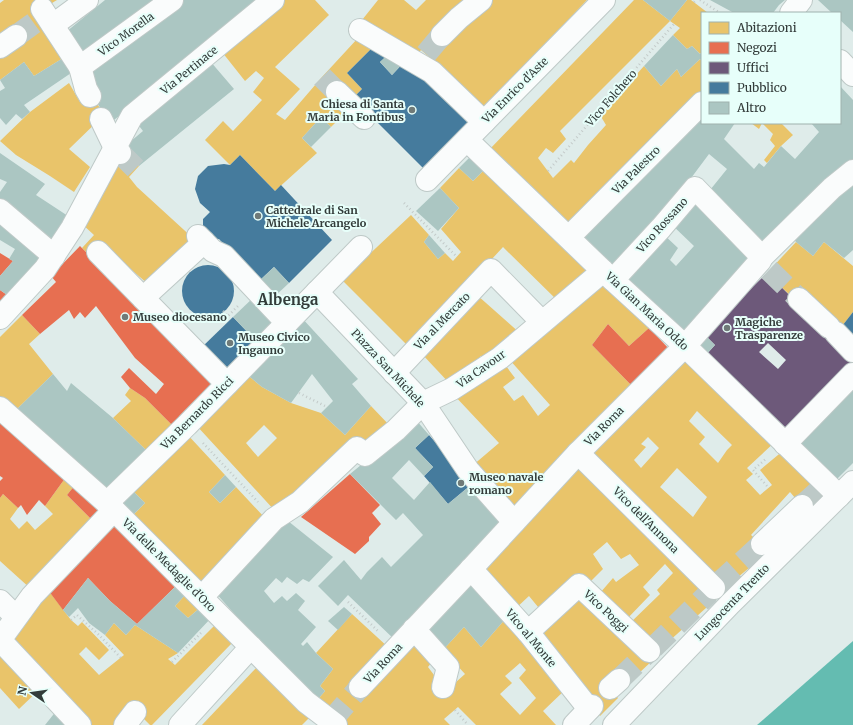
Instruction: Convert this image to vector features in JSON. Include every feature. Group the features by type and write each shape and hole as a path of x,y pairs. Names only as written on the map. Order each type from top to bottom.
{"street":[{"path":"87,0 46,16 80,67 86,89 90,96"},
{"name":"Vico Morella","path":"80,67 172,0"},
{"name":"Via Pertinace","path":"0,318 45,270 54,256 86,241 132,116 273,0"},
{"path":"442,35 459,18 481,0"},
{"name":"Via Enrico d'Aste","path":"427,180 604,0"},
{"path":"360,30 421,59 432,72 484,122"},
{"path":"841,62 853,75"},
{"path":"337,92 364,118"},
{"name":"Via Palestro","path":"569,237 701,104"},
{"path":"101,119 118,151"},
{"name":"Via Gian Maria Oddo","path":"467,140 608,275 685,346 784,443 835,488"},
{"name":"Via Roma","path":"360,687 578,453 685,346 764,263 832,188 853,171"},
{"name":"Vico Rossano","path":"608,275 661,228 694,188 764,263"},
{"path":"0,210 54,256"},
{"path":"143,298 201,239 213,251 224,256 287,323 362,247"},
{"path":"86,241 227,384"},
{"name":"Via al Mercato","path":"394,372 484,275 542,322"},
{"name":"Via Cavour","path":"202,597 274,519 300,502 356,444 365,455 396,430 423,403 452,389 500,358 542,322 608,275"},
{"name":"Piazza San Michele","path":"317,292 423,403 468,470 514,522"},
{"path":"799,299 833,330 853,351"},
{"name":"Via Bernardo Ricci","path":"0,640 16,617 37,596 110,506 287,323"},
{"path":"784,443 853,374"},
{"name":"Via delle Medaglie d'Oro","path":"0,408 110,506 220,615 324,722"},
{"name":"Vico dell'Annona","path":"578,453 714,588"},
{"name":"Lungocenta Trento","path":"614,725 730,604 835,488"},
{"path":"762,544 802,506"},
{"name":"Vico al Monte","path":"471,569 528,632 591,707 574,725"},
{"name":"Vico Poggi","path":"528,632 579,585 650,650"},
{"path":"0,601 16,617"},
{"path":"414,629 448,667 443,688"},
{"path":"0,640 80,725"},
{"path":"180,725 251,647"}],"path":[{"path":"700,0 718,12"},
{"name":"Vico Folchero","path":"548,171 674,24"},
{"path":"404,203 457,256"},
{"path":"223,311 228,316"},
{"path":"299,393 327,407"},
{"path":"187,425 274,519"},
{"path":"766,486 753,470 784,443"},
{"path":"348,602 397,648"},
{"path":"71,620 77,615 121,658"},
{"path":"172,662 220,615"},
{"path":"455,710 468,725"}],"shaded area":[{"path":"853,641 853,725 757,725"}],"building: Abitazioni":[{"path":"4,0 57,0 37,12 68,55 34,76 24,62 0,80 0,3"},
{"path":"284,0 315,0 329,15 275,67 300,89 276,114 285,120 358,38 373,47 347,73 362,89 353,98 347,111 331,127 321,117 302,138 317,153 275,191 240,155 230,165 205,140 223,121 233,131 262,100 253,92 264,78 256,71 245,81 222,52"},
{"path":"378,0 404,0 416,10 426,0 587,0 481,111 456,87 460,83 421,50 415,58 362,20"},
{"path":"634,0 643,0 670,21 560,131 566,139 553,153 546,148 538,158 553,178 571,160 574,163 606,125 600,115 644,66 661,86 677,69 681,77 700,59 701,60 701,93 636,156 568,228 487,152"},
{"path":"687,0 691,0 707,12 701,12 700,54 692,46 687,49 673,35 680,28 670,21"},
{"path":"69,83 80,102 92,95 104,115 69,149 90,167 74,192 16,155 0,141 30,112"},
{"path":"752,124 762,124 759,129"},
{"path":"763,124 782,124 793,135 781,146 767,163 764,160 775,146 770,140 773,134"},
{"path":"124,147 139,166 129,177 137,187 195,240 148,284 104,246 92,258 82,248 94,235 81,223"},
{"path":"459,168 473,181 486,168 593,272 561,304 503,247 410,348 342,280 411,215 429,235 424,242 438,259 445,253 453,261 461,252 441,229 459,208 440,188"},
{"path":"796,242 813,256 824,242 853,266 853,312 839,330 797,302 767,273"},
{"path":"601,278 649,328 629,346 608,324 592,345 633,387 513,511 472,466 499,443 453,394 503,362 515,378 503,387 514,401 523,395 538,416 550,405 508,358"},
{"path":"477,295 521,334 485,361 481,356 451,385 421,353"},
{"path":"22,315 40,334 29,344 53,374 15,411 0,398 0,337"},
{"path":"688,356 776,441 747,468 753,474 746,480 760,495 772,485 760,470 784,450 826,492 807,512 790,492 751,535 769,551 724,589 585,456","holes":["697,411 732,445 718,463 699,444 705,437 689,421","648,437 659,448 641,468 634,460 646,447 641,444","677,468 707,497 693,517 660,487"]},
{"path":"245,373 262,387 291,403 321,413 345,435 371,406 391,427 276,512 196,425","holes":["264,425 277,438 258,457 246,443"]},
{"path":"130,388 145,398 173,426 148,452 113,418 131,401 125,395"},
{"path":"186,433 225,475 209,492 220,503 236,487 265,518 202,585 130,518 145,503 130,488"},
{"path":"578,464 681,563 716,599 657,652 628,625 660,594 657,590 673,573 665,564 643,587 650,595 625,621 600,593 613,578 616,582 639,565 630,554 621,559 607,542 593,554 603,569 586,586 543,613 529,596 514,610 480,571"},
{"path":"66,477 75,485 67,495 96,524 31,589 0,561 0,498 3,494 18,508 10,519 19,529 27,521 35,530 53,514 45,506"},
{"path":"48,590 71,620 78,626 82,622 109,650 99,660 86,647 79,654 99,675 124,655 105,635 114,623 126,635 135,625 178,653 168,659 175,665 215,625 232,643 152,725 150,725 133,708 120,725 85,725 13,639"},
{"path":"187,593 201,607 188,618 175,606"},
{"path":"574,594 653,660 624,687 609,686 618,698 600,716 533,634"},
{"path":"352,614 389,648 414,639 435,658 428,667 446,691 465,674 443,650 464,627 481,647 507,617 565,690 543,711 556,725 476,725 458,707 444,719 450,725 345,725 314,704 325,691 320,686 333,669 316,653","holes":["520,663 526,670 519,678 536,698 520,715 500,694 512,683 505,676"]},
{"path":"0,644 42,687 19,709 0,688"},
{"path":"258,666 314,713 302,725 202,725"}],"building: Negozi":[{"path":"80,246 215,383 173,426 145,398 130,388 121,377 129,368 156,394 164,384 135,358 96,306 85,318 80,312 74,319 69,310 40,334 22,315 56,282 51,276"},
{"path":"0,253 13,261 0,276"},
{"path":"0,290 10,297 0,308"},
{"path":"608,324 629,346 649,328 671,351 633,387 592,345"},
{"path":"0,421 66,477 45,506 39,500 27,515 21,505 18,508 3,494 0,498 0,481 3,478 0,476"},
{"path":"350,474 380,505 372,513 381,524 369,537 369,541 355,554 301,517"},
{"path":"75,485 105,514 96,524 67,495"},
{"path":"111,519 178,584 137,624 110,601 88,578 63,610 48,590"}],"building: Uffici":[{"path":"767,273 853,358 853,367 785,435 705,356 715,345 704,334","holes":["768,343 786,360 778,369 759,352"]}],"building: Pubblico":[{"name":"Chiesa di Santa Maria in Fontibus","path":"375,45 386,57 380,62 392,75 407,59 472,123 425,170 353,98 362,89 347,73"},
{"name":"Cattedrale di San Michele Arcangelo","path":"240,155 275,191 281,185 332,240 289,283 274,267 258,282 219,239 210,240 203,231 203,219 210,212 200,203 195,189 198,176 208,166 224,164 230,165"},
{"path":"208,265 218,267 226,273 232,281 234,291 232,301 226,309 218,315 208,317 198,315 190,309 184,301 182,291 184,281 190,273 198,267"},
{"path":"853,312 853,343 839,330"},
{"path":"233,317 256,341 224,372 201,348"},
{"path":"429,435 472,484 448,504 424,476 433,467 415,448"}],"building: Altro":[{"path":"105,0 162,0 85,59 66,32"},
{"path":"175,0 265,0 110,123 92,95 86,69"},
{"path":"643,0 687,0 670,21"},
{"path":"710,0 785,0 774,12 732,12"},
{"path":"818,0 853,0 853,32 841,21 841,12 831,12"},
{"path":"673,35 687,49 692,46 700,54 701,53 701,60 700,59 681,77 677,69 661,86 644,66"},
{"path":"391,51 403,63 392,75 380,62"},
{"path":"68,55 74,71 24,105 30,112 22,119 16,114 6,125 0,118 0,91 5,88 0,80 24,62 34,76"},
{"path":"210,61 234,89 139,166 124,147 143,131 136,122"},
{"path":"841,87 853,100 853,161 761,246 706,195 727,169 709,154 656,225 613,269 577,237 701,113 701,124 734,124 724,139 754,169 759,163 764,167 781,146 795,159 819,132 812,124 841,124"},
{"path":"321,117 331,127 311,147 302,138"},
{"path":"0,153 45,184 36,195 68,216 52,241 0,203 0,192 7,182 0,179"},
{"path":"472,155 486,168 473,181 459,168"},
{"path":"853,179 853,250 844,258 824,242 813,256 793,238"},
{"path":"440,188 459,208 438,231 416,211"},
{"path":"694,195 754,256 680,336 620,280 662,233 678,248 670,260 676,266 694,246 670,223"},
{"path":"0,216 46,258 10,297 0,290 0,276 13,261 9,259 15,249 0,240"},
{"path":"429,235 445,253 438,259 424,242"},
{"path":"274,267 289,283 273,298 258,282"},
{"path":"255,296 278,319 256,341 233,317"},
{"path":"301,317 358,379 352,384 371,406 345,435 321,413 333,401 312,374 291,403 262,387 245,373"},
{"path":"704,334 715,345 705,356 693,345"},
{"path":"53,374 67,391 71,383 113,418 148,452 109,493 15,411"},
{"path":"853,379 853,463 835,481 793,441"},
{"path":"416,420 429,435 415,448 433,467 424,476 409,460 392,478 414,500 430,482 448,504 472,484 505,521 396,641 348,595 338,606 318,586 344,560 361,580 382,557 391,567 423,535 403,513 396,520 350,474"},
{"path":"225,475 236,487 220,503 209,492"},
{"path":"130,488 145,503 130,518 115,502"},
{"path":"283,517 333,557 309,582 303,579 297,584 287,577 282,583 276,578 264,591 274,603 282,596 287,601 296,593 305,601 298,610 316,627 301,644 303,646 307,642 333,669 320,686 325,691 314,704 215,592"},
{"path":"88,578 110,601 137,624 178,584 187,593 175,606 188,618 201,607 212,617 178,653 135,625 126,635 114,623 105,635 89,623 78,608 69,617 63,610"},
{"path":"470,580 507,617 481,647 464,627 443,650 424,630"},
{"path":"344,607 352,614 338,630 328,621"},
{"path":"57,710 72,725 45,725"}],"tunnel":[{"path":"16,36 41,18"},
{"path":"426,54 442,35"},
{"path":"322,77 337,92"},
{"path":"120,153 136,169"},
{"path":"769,270 799,299"},
{"path":"802,506 822,488"},
{"path":"718,584 762,544"},
{"path":"653,648 709,593"},
{"path":"619,680 646,654"},
{"path":"331,721 360,687"}],"place":[{"name":"Chiesa di Santa Maria in Fontibus","path":"412,110"},
{"name":"Cattedrale di San Michele Arcangelo","path":"258,216"},
{"name":"Museo diocesano","path":"125,317"},
{"name":"Magiche Trasparenze","path":"727,328"},
{"name":"Museo Civico Ingauno","path":"230,343"},
{"name":"Museo navale romano","path":"461,483"}],"district":[{"name":"Albenga","path":"288,299"}]}
